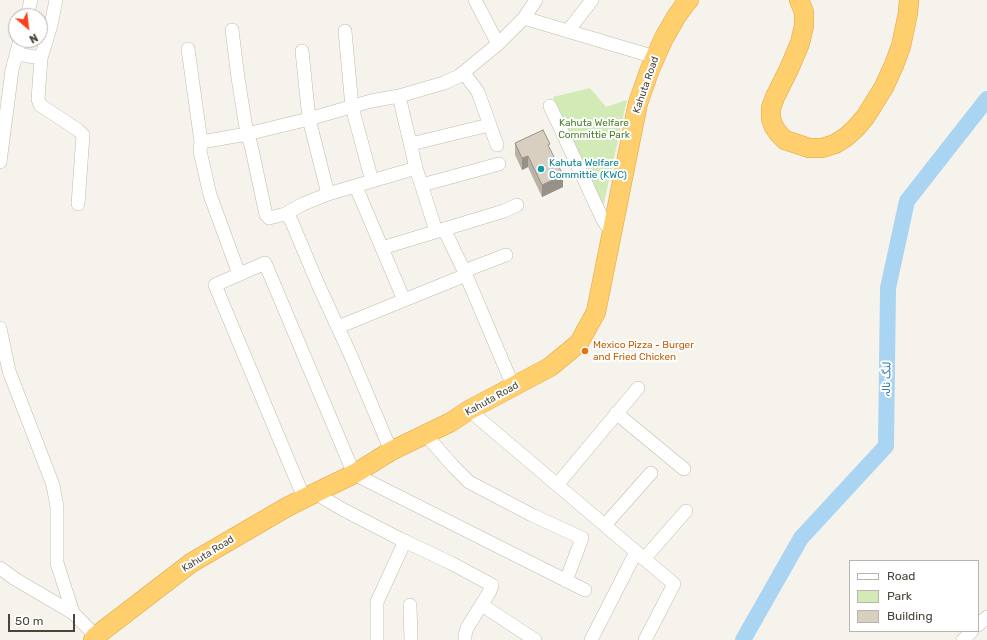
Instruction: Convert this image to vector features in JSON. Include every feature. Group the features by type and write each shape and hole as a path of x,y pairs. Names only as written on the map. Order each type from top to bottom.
{"highway":[{"path":"799,0 804,12 804,26 800,43 773,102 771,108 771,119 774,127 785,140 809,148 822,148 835,144 856,128 866,116 884,87 901,46 909,0"},
{"name":"Kahuta Road","path":"95,639 191,563 309,496 354,474 391,451 452,422 469,410 550,367 579,343 596,312 638,103 655,57 664,38 686,1"}],"street":[{"path":"56,0 51,25 41,58 38,99 40,105 78,130 83,135 78,204"},
{"path":"475,0 498,44"},
{"path":"201,142 247,134 309,119 352,106 399,96 444,83 464,73 498,44 524,18 536,0"},
{"path":"568,31 592,0"},
{"path":"524,18 655,57"},
{"path":"232,30 247,134 251,145 266,215 269,218 285,214 303,204 328,194 356,187 416,168"},
{"path":"345,31 352,106 372,181"},
{"path":"0,162 12,70 18,48"},
{"path":"188,49 201,142 200,151 210,195 239,274"},
{"path":"302,51 309,119 328,194"},
{"path":"16,54 41,58"},
{"path":"464,73 478,92 497,145"},
{"path":"399,96 416,168 422,185 440,230 465,273 514,386"},
{"path":"550,106 603,220 607,226 613,228"},
{"path":"411,144 489,125"},
{"path":"422,185 499,164"},
{"path":"356,187 404,300"},
{"path":"382,248 504,211 517,204"},
{"path":"285,214 291,220 391,451"},
{"path":"338,327 506,255"},
{"path":"465,640 467,628 482,605 492,585 342,509 309,496 215,285 265,263 354,474 585,590"},
{"path":"0,328 9,371 53,485 57,507 57,564 73,613"},
{"path":"557,485 638,388"},
{"path":"469,410 674,584 645,640"},
{"path":"616,414 684,469"},
{"path":"426,435 469,482 532,515 582,538 566,580"},
{"path":"605,526 651,473"},
{"path":"591,640 640,556 686,511"},
{"path":"377,640 377,602 405,541"},
{"path":"0,568 15,579 73,613 95,639"},
{"path":"410,605 411,640"},
{"path":"482,605 535,640"},
{"path":"979,624 987,617"},
{"path":"963,640 971,632"}],"green space":[{"name":"Kahuta Welfare Committie Park","path":"590,88 606,107 627,100 603,207 560,117 553,97"}],"building":[{"path":"543,130 550,144 548,145 563,175 542,185 528,156 522,158 515,143"}],"waterway":[{"name":"لنگ نالہ","path":"743,640 801,538 886,446 888,288 907,201 987,99"}],"place":[{"name":"Kahuta Welfare Committie (KWC)","path":"541,169"},
{"name":"Mexico Pizza - Burger and Fried Chicken","path":"585,351"}]}
